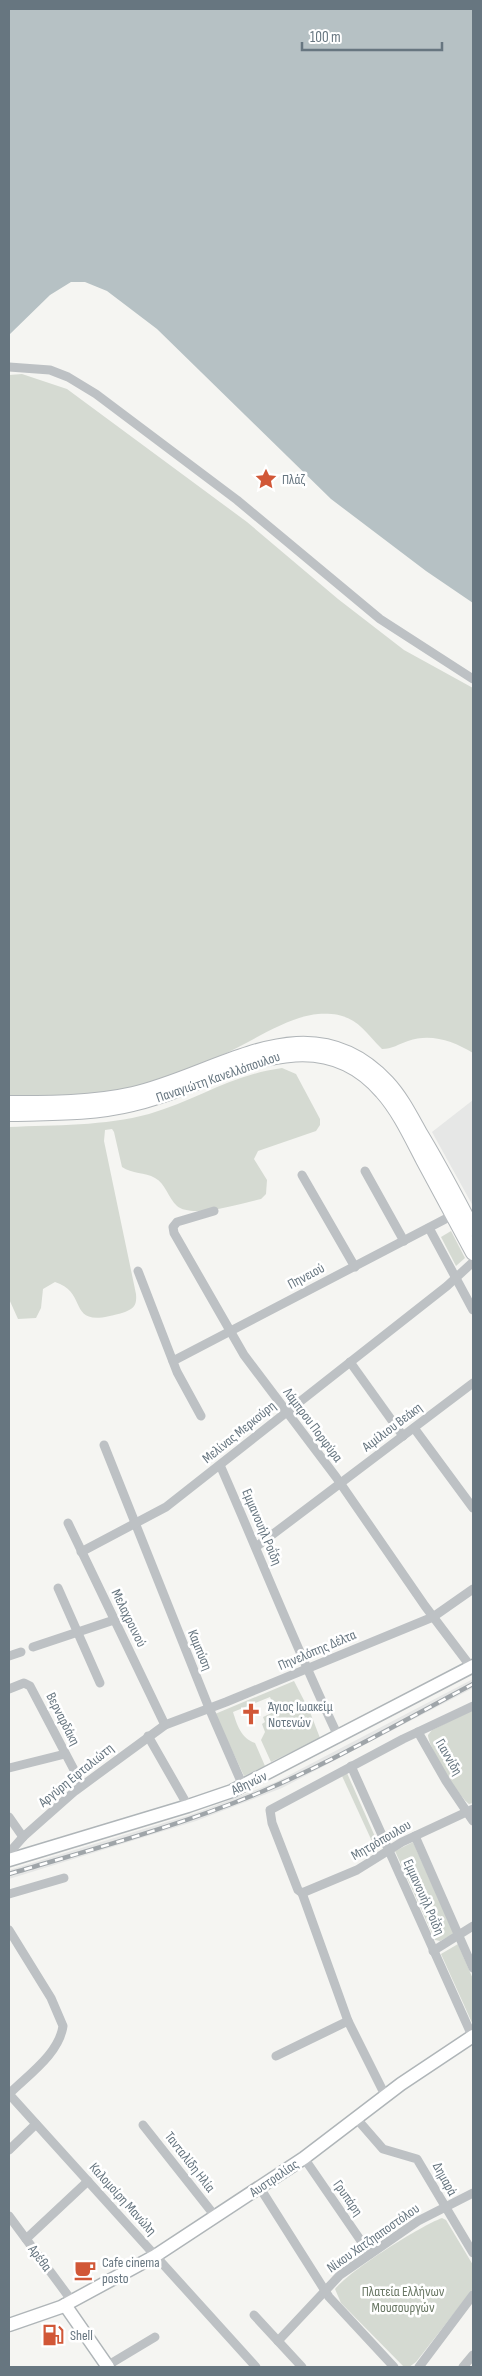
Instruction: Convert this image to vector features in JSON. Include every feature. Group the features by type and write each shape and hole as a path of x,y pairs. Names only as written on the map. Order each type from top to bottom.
{"main road":[{"name":"Παναγιώτη Κανελλόπουλου","path":"9,1103 113,1098 151,1089 269,1047 300,1043 332,1047 365,1062 392,1088 426,1142 473,1229"},
{"name":"Παναγιώτη Κανελλόπουλου","path":"9,1114 91,1111 124,1106 162,1096 272,1057 294,1053 324,1056 356,1070 383,1093 413,1141 473,1254"}],"street":[{"path":"9,367 50,370 68,377 96,394 237,500 380,619 473,679"},
{"path":"366,1172 404,1241"},
{"path":"302,1176 355,1266"},
{"name":"Λάμπρου Πορφύρα","path":"214,1211 177,1222 172,1230 230,1332 253,1368 340,1483 433,1617 472,1667"},
{"name":"Πηνειού","path":"173,1361 453,1216"},
{"path":"429,1228 473,1310"},
{"name":"Μελίνας Μερκούρη","path":"81,1552 135,1522 162,1510 456,1278 473,1262"},
{"path":"138,1271 173,1361 201,1416"},
{"path":"350,1362 403,1436"},
{"name":"Αιμίλιου Βεάκη","path":"256,1547 473,1383"},
{"path":"414,1428 473,1508"},
{"name":"Καμπύση","path":"104,1445 209,1708 243,1786"},
{"name":"Εμμανουήλ Ροΐδη","path":"220,1465 306,1670 339,1738"},
{"name":"Μελαχροινού","path":"68,1523 165,1725"},
{"path":"58,1588 100,1683"},
{"name":"Πηνελόπης Δέλτα","path":"165,1725 306,1670 433,1617 473,1589"},
{"path":"33,1648 114,1620"},
{"path":"9,1656 21,1652"},
{"name":"Αθηνών","path":"9,1860 188,1806 243,1786 339,1738 472,1667"},
{"name":"Βερναρδάκη","path":"9,1689 24,1683 29,1684 82,1785"},
{"path":"385,2095 348,2021 347,2011 302,1893 298,1890 272,1823 270,1810 350,1766 473,1706"},
{"name":"Αργύρη Εφταλιώτη","path":"9,1853 23,1837 82,1785 165,1725"},
{"name":"Γιαννίδη","path":"418,1732 440,1771 470,1810 473,1821"},
{"path":"148,1736 188,1806"},
{"path":"9,1768 65,1754"},
{"name":"Εμμανουήλ Ροΐδη","path":"350,1766 473,2037"},
{"name":"Μητρόπουλου","path":"302,1893 357,1870 415,1836 470,1810"},
{"path":"9,1817 23,1837"},
{"path":"415,1836 473,1968"},
{"path":"9,1894 64,1878"},
{"path":"433,1951 473,1926"},
{"path":"9,1930 60,2016 63,2026 56,2046 9,2094"},
{"path":"276,2056 348,2021"},
{"name":"Αυστραλίας","path":"9,2325 68,2303 155,2256 304,2158 385,2095 473,2037"},
{"name":"Καλομοίρη Μανώλη","path":"9,2094 256,2367"},
{"name":"Δημαρά","path":"356,2118 383,2149 417,2159 473,2254"},
{"path":"9,2150 36,2124"},
{"name":"Τανταλίδη Ηλία","path":"144,2125 215,2216"},
{"name":"Γρυπάρη","path":"304,2158 370,2254"},
{"path":"26,2239 88,2181"},
{"path":"260,2188 324,2290 394,2367"},
{"name":"Νίκου Χατζηαποστόλου","path":"278,2340 340,2275 418,2221 473,2193"},
{"name":"Αρέθα","path":"9,2216 68,2303 107,2367"},
{"path":"419,2367 473,2296"},
{"path":"254,2315 302,2367"},
{"path":"107,2367 155,2337"},
{"path":"463,2367 473,2355"}],"shaded area":[{"path":"9,9 473,9 473,603 426,571 331,499 157,329 107,291 85,282 71,282 50,295 9,335"},
{"path":"473,1100 473,1206 432,1132"},
{"path":"473,1679 473,1688 282,1788 196,1821 9,1879 9,1870 193,1814 276,1782"}],"green space":[{"path":"22,374 67,389 247,522 338,599 404,650 473,688 473,1053 450,1042 433,1038 417,1039 382,1049 356,1022 349,1018 330,1014 318,1014 293,1020 212,1060 136,1087 100,1093 9,1097 9,375"},
{"path":"282,1068 296,1074 320,1119 320,1125 316,1131 258,1151 254,1159 267,1180 266,1194 261,1199 205,1211 184,1210 174,1203 162,1184 155,1178 122,1167 114,1132 112,1129 105,1130 104,1141 136,1301 133,1307 125,1312 105,1317 93,1317 85,1314 80,1309 73,1295 66,1288 55,1282 43,1289 41,1308 36,1318 18,1319 9,1299 9,1127 80,1124 132,1118 166,1108 246,1076"},
{"path":"451,1231 465,1258 456,1266 441,1237"},
{"path":"294,1681 310,1712 320,1738 271,1762 261,1740 265,1732 262,1724 265,1722 263,1717 276,1711 270,1697 233,1712 240,1730 246,1738 255,1743 265,1766 244,1776 215,1714"},
{"path":"473,1710 473,1803 469,1804 458,1792 445,1771 433,1750 428,1735 432,1730"},
{"path":"347,1773 380,1848 376,1850 342,1776"},
{"path":"413,1842 454,1934 440,1941 435,1940 395,1851"},
{"path":"458,1944 473,1979 473,2025 441,1954"},
{"name":"Πλατεία Ελλήνων Μουσουργών","path":"442,2218 446,2220 473,2265 473,2289 416,2362 409,2367 404,2367 341,2303 335,2289 355,2271 386,2250"}],"railway":[{"path":"9,1874 199,1816 261,1792 342,1754 473,1684"}],"place":[{"name":"Πλάζ","path":"266,479"},
{"name":"Άγιος Ιωακείμ Νοτενών","path":"251,1714"},
{"name":"Cafe cinema posto","path":"85,2270"},
{"name":"Shell","path":"53,2335"}]}
